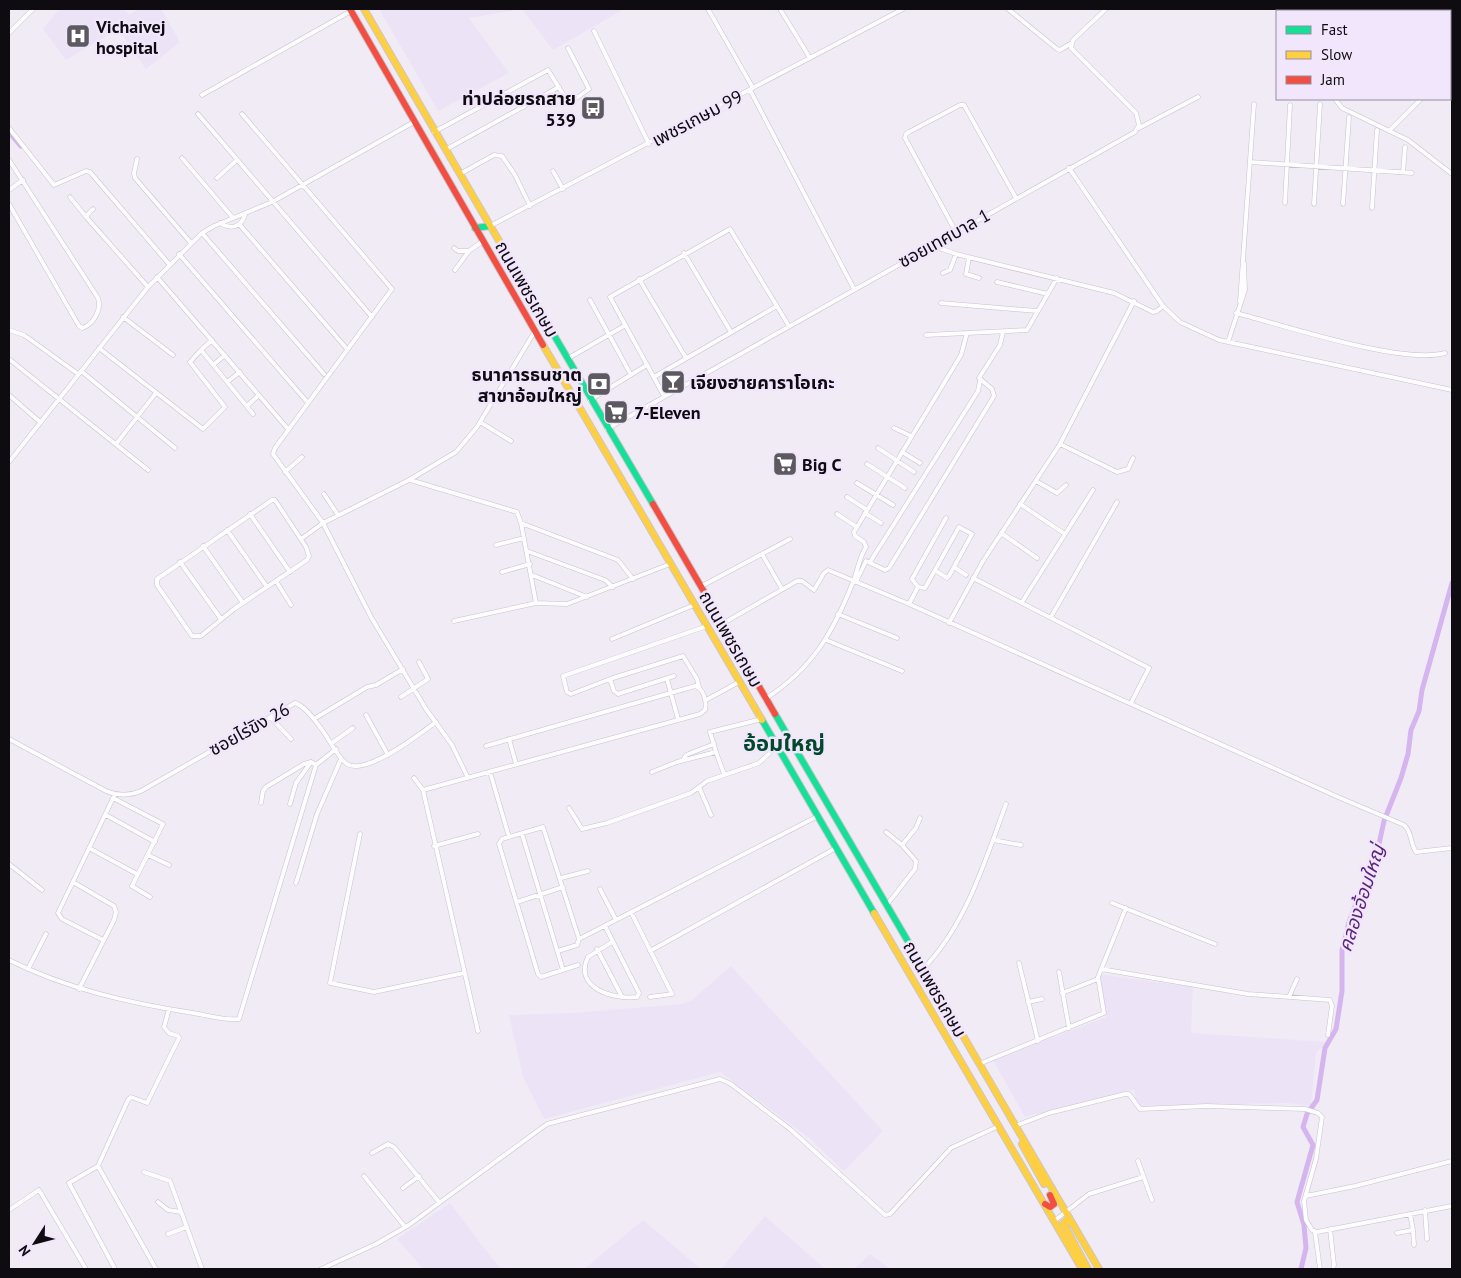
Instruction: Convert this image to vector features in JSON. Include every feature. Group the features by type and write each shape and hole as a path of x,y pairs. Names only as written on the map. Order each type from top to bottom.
{"main road":[{"name":"ถนนเพชรเกษม","path":"364,9 590,400 1099,1269"},
{"name":"ถนนเพชรเกษม","path":"350,10 670,564 1082,1269"},
{"path":"470,219 479,219 482,212"},
{"path":"475,228 490,226"},
{"path":"1019,1134 1026,1154 1054,1204 1050,1207 1042,1201"},
{"path":"1073,1224 1067,1220 1062,1223 1088,1269"}],"street":[{"path":"9,34 33,9"},
{"path":"708,9 752,89 854,289"},
{"path":"780,9 810,58"},
{"name":"เพชรเกษม 99","path":"490,226 903,9"},
{"path":"1008,9 1060,50 1070,44 1106,9"},
{"path":"202,95 350,10"},
{"path":"594,31 649,144"},
{"path":"1070,44 1073,52 1136,113 1139,128"},
{"path":"434,132 548,70 569,102 589,89 568,48"},
{"path":"445,150 559,87"},
{"name":"ซอยเทศบาล 1","path":"607,429 1139,128 1198,97"},
{"path":"1336,100 1342,108 1390,130 1426,153 1452,174"},
{"path":"1390,130 1420,100"},
{"path":"1228,342 1240,302 1254,104"},
{"path":"1285,203 1290,104"},
{"path":"1314,204 1320,104"},
{"path":"956,232 905,138 909,132 960,105 964,105 1016,198"},
{"path":"198,114 372,317"},
{"path":"242,114 391,287 392,291 274,448 273,454 323,523 371,617 414,688 452,745 468,778"},
{"path":"1343,204 1350,117"},
{"path":"9,462 148,287 202,233 220,223 272,202 414,122"},
{"path":"9,128 54,185 86,171 90,172 169,264"},
{"path":"1372,208 1377,130"},
{"path":"1403,172 1405,147"},
{"path":"460,174 494,155 502,156 515,176 530,206"},
{"path":"182,158 233,218"},
{"path":"137,159 134,173 136,178 191,243"},
{"path":"9,160 98,298 99,308 89,325 82,328 79,326 9,204"},
{"path":"217,178 237,160"},
{"path":"1250,162 1412,173"},
{"path":"1070,168 1163,306 1185,326 1206,336 1228,342 1452,390"},
{"path":"553,172 563,189"},
{"path":"9,190 23,180"},
{"path":"70,197 148,287"},
{"path":"87,218 87,215 93,209"},
{"path":"220,223 231,227 239,224 245,214"},
{"path":"239,224 348,349"},
{"path":"664,396 624,326 610,297 639,278 730,229 788,326"},
{"path":"202,233 324,374"},
{"path":"455,270 469,250 483,241"},
{"path":"931,246 969,258 1114,293 1134,301 1152,312 1157,311 1163,306"},
{"path":"454,248 458,252 469,250"},
{"path":"684,253 731,332"},
{"path":"180,254 308,403"},
{"path":"943,273 950,270 956,254"},
{"path":"969,258 966,274 979,278"},
{"path":"157,277 288,429"},
{"path":"639,278 686,358"},
{"path":"926,335 1027,330 1057,278"},
{"path":"997,282 1048,294"},
{"path":"590,300 631,375"},
{"path":"949,623 973,578 1060,444 1134,301"},
{"path":"941,303 1037,311"},
{"path":"654,377 777,306"},
{"path":"1236,313 1375,348 1430,356 1445,353"},
{"path":"123,318 173,354"},
{"path":"567,359 624,326"},
{"path":"9,330 24,335 80,373 175,448"},
{"path":"301,539 323,523 410,480 456,452 480,422 535,331"},
{"path":"870,562 978,391 980,377 1000,345 1003,332"},
{"path":"855,582 866,546 854,534 857,526 960,355 967,333"},
{"path":"99,348 199,428 203,429 225,407 190,362 212,340"},
{"path":"201,350 253,414"},
{"path":"213,366 225,355"},
{"path":"9,359 148,470"},
{"path":"590,400 647,365"},
{"path":"227,382 240,372"},
{"path":"765,699 788,684 808,666 826,640 866,560 885,570 889,568 994,396 992,389 980,381"},
{"path":"116,444 156,393"},
{"path":"9,396 40,422"},
{"path":"246,406 260,396"},
{"path":"480,422 511,441"},
{"path":"894,428 911,436"},
{"path":"1060,444 1118,472 1128,469 1133,458"},
{"path":"878,448 914,472"},
{"path":"902,452 920,463"},
{"path":"285,472 302,457"},
{"path":"867,464 905,488"},
{"path":"410,480 514,511 519,515 530,564 536,603"},
{"path":"1036,481 1057,493 1066,485"},
{"path":"857,483 893,505"},
{"path":"1022,602 1093,490"},
{"path":"324,494 338,515"},
{"path":"847,498 881,523"},
{"path":"272,500 275,500 301,539 309,556 290,572 243,603 200,636 192,636 156,582 160,576 227,530 272,500"},
{"path":"1051,617 1117,502"},
{"path":"1020,504 1066,534"},
{"path":"250,514 290,572"},
{"path":"837,514 857,526"},
{"path":"918,588 912,579 946,518"},
{"path":"521,523 618,560 633,579"},
{"path":"918,588 925,588 961,526 972,536 947,578 936,571"},
{"path":"227,530 267,587"},
{"path":"1001,533 1037,558"},
{"path":"496,545 524,538"},
{"path":"700,587 790,539"},
{"path":"203,546 243,603"},
{"path":"527,551 605,580 613,587"},
{"path":"762,554 782,589"},
{"path":"180,562 221,620"},
{"path":"502,572 530,564"},
{"path":"454,621 536,603 567,604 670,564"},
{"path":"954,568 966,575"},
{"path":"722,624 800,580 814,590 824,573 828,570 910,604 1407,826 1416,852 1452,848"},
{"path":"532,575 587,597"},
{"path":"973,578 1149,668 1132,703"},
{"path":"276,581 291,605"},
{"path":"910,604 918,588"},
{"path":"612,639 694,605"},
{"path":"838,614 897,638"},
{"path":"422,790 704,712 706,700 699,688 697,679 683,656 610,679 571,694 567,692 562,676 707,626"},
{"path":"826,640 902,671"},
{"path":"401,697 428,680 419,662"},
{"path":"314,719 367,687 376,685 403,669"},
{"path":"610,679 614,691 618,694 674,676"},
{"path":"667,678 678,719"},
{"path":"706,700 740,681"},
{"path":"486,746 695,686 699,688"},
{"name":"ซอยไร่ขิง 26","path":"115,796 134,794 141,791 295,702 314,719 332,742 341,759"},
{"path":"366,715 388,755"},
{"path":"270,717 290,739"},
{"path":"724,774 710,732 762,719"},
{"path":"296,883 317,814 341,759 356,767 388,755 436,722"},
{"path":"332,742 353,728"},
{"path":"9,739 162,823 155,842 132,886 150,897"},
{"path":"509,739 516,764"},
{"path":"683,760 690,753 714,744"},
{"path":"569,808 579,827 586,829 691,792 724,774 759,762 777,746"},
{"path":"9,960 79,989 168,1011 236,1020 241,1018 316,765 336,749"},
{"path":"652,772 683,760 716,752"},
{"path":"262,803 263,791 266,788 300,765 311,762 316,765"},
{"path":"290,804 296,783 311,762"},
{"path":"490,772 509,837"},
{"path":"414,778 422,790 478,1032"},
{"path":"700,786 710,815"},
{"path":"103,940 59,916 58,913 115,796"},
{"path":"923,969 952,931 974,888 1006,804"},
{"path":"106,815 155,842"},
{"path":"558,951 577,945 580,939 818,816"},
{"path":"902,845 919,821"},
{"path":"578,965 541,977 538,974 499,844 501,840 544,828 580,939"},
{"path":"886,832 902,845 916,861 916,866 886,906"},
{"path":"360,834 330,983 374,992 464,973"},
{"path":"434,846 478,834"},
{"path":"522,834 563,970"},
{"path":"993,840 1021,845"},
{"path":"88,848 137,874"},
{"path":"650,950 836,848"},
{"path":"148,855 169,865"},
{"path":"9,864 42,890"},
{"path":"561,878 588,871"},
{"path":"73,882 114,906 116,912 114,920 79,989"},
{"path":"517,902 563,887"},
{"path":"600,889 616,920"},
{"path":"1112,903 1215,944"},
{"path":"979,1064 1104,1013 1098,979 1126,908"},
{"path":"631,912 672,994 650,997"},
{"path":"605,926 639,993 637,997 622,997 598,991 590,984 587,977 586,960 597,949 612,942"},
{"path":"28,969 46,934"},
{"path":"597,949 622,997"},
{"path":"1019,963 1038,1041"},
{"path":"1101,969 1216,990 1330,1000 1332,1006 1328,1035"},
{"path":"1059,972 1069,1028"},
{"path":"1062,993 1098,979"},
{"path":"1289,997 1297,980"},
{"path":"1028,1002 1042,999"},
{"path":"156,1269 98,1166 99,1160 128,1100 131,1098 147,1103 179,1038 164,1028 168,1011"},
{"path":"321,1269 376,1244 405,1227 538,1130 555,1121 720,1079 732,1084 790,1128 885,1215 890,1214 951,1148 999,1126"},
{"path":"1015,1126 1049,1113 1128,1094 1140,1109 1206,1106 1305,1109 1318,1113 1322,1117 1322,1121 1314,1168 1304,1206 1308,1227 1315,1232 1320,1269"},
{"path":"372,1153 388,1144 391,1145 439,1202"},
{"path":"1138,1161 1152,1200"},
{"path":"1306,1196 1355,1186 1452,1161"},
{"path":"98,1166 69,1183 114,1268 109,1269"},
{"path":"144,1172 168,1179 202,1269"},
{"path":"364,1176 405,1227"},
{"path":"403,1188 419,1176"},
{"path":"1054,1221 1089,1194 1143,1177"},
{"path":"9,1210 38,1190 86,1269"},
{"path":"158,1202 168,1210 181,1212"},
{"path":"1315,1232 1452,1206"},
{"path":"1425,1210 1427,1239"},
{"path":"1410,1214 1414,1245"},
{"path":"168,1234 187,1227"},
{"path":"1330,1229 1333,1269"},
{"path":"1397,1233 1413,1230"}],"shaded area":[{"name":"Vichaivej hospital","path":"59,9 124,9 129,15 138,9 161,9 180,42 146,69 118,29 66,60 43,29"},
{"path":"379,9 522,9 469,18 509,73 438,111"},
{"path":"522,9 624,9 553,50"},
{"path":"731,966 883,1131 844,1171 808,1137 720,1072 544,1119 523,1077 509,1015 572,1013 682,1004 692,1000"},
{"path":"1098,974 1193,987 1191,1033 1327,1042 1316,1053 1311,1106 1286,1103 1137,1106 1134,1089 1025,1117 993,1060 1106,1017"},
{"path":"450,1203 501,1269 423,1269 397,1239"},
{"path":"765,1216 825,1269 721,1269"},
{"path":"643,1220 701,1269 584,1269"},
{"path":"870,1254 890,1269 854,1269"}],"waterway":[{"path":"9,132 21,146"},
{"name":"คลองอ้อมใหญ่","path":"1301,1269 1306,1248 1304,1225 1297,1202 1313,1145 1303,1127 1307,1114 1317,1100 1325,1048 1336,1029 1342,991 1342,950 1349,922 1379,844 1384,821 1401,778 1408,754 1411,730 1419,711 1422,690 1452,583"}],"traffic: fast":[{"path":"475,228 490,226"},
{"path":"527,289 653,504"},
{"path":"775,714 927,974"},
{"path":"762,720 874,913"}],"traffic: slow":[{"path":"364,9 527,289"},
{"path":"543,345 762,720"},
{"path":"874,913 1082,1269"},
{"path":"927,974 1099,1269"},
{"path":"1022,1144 1044,1184"},
{"path":"1071,1223 1067,1220 1063,1223 1088,1269"}],"traffic: jam":[{"path":"350,9 543,345"},
{"path":"653,504 775,714"},
{"path":"1045,1204 1050,1207 1054,1204 1050,1195"}],"place":[{"name":"Vichaivej hospital","path":"78,36"},
{"name":"ท่าปล่อยรถสาย 539","path":"593,108"},
{"name":"เจียงฮายคาราโอเกะ","path":"673,382"},
{"name":"ธนาคารธนชาต สาขาอ้อมใหญ่","path":"599,384"},
{"name":"7-Eleven","path":"616,412"},
{"name":"Big C","path":"785,464"}],"district":[{"name":"อ้อมใหญ่","path":"784,743"}]}
